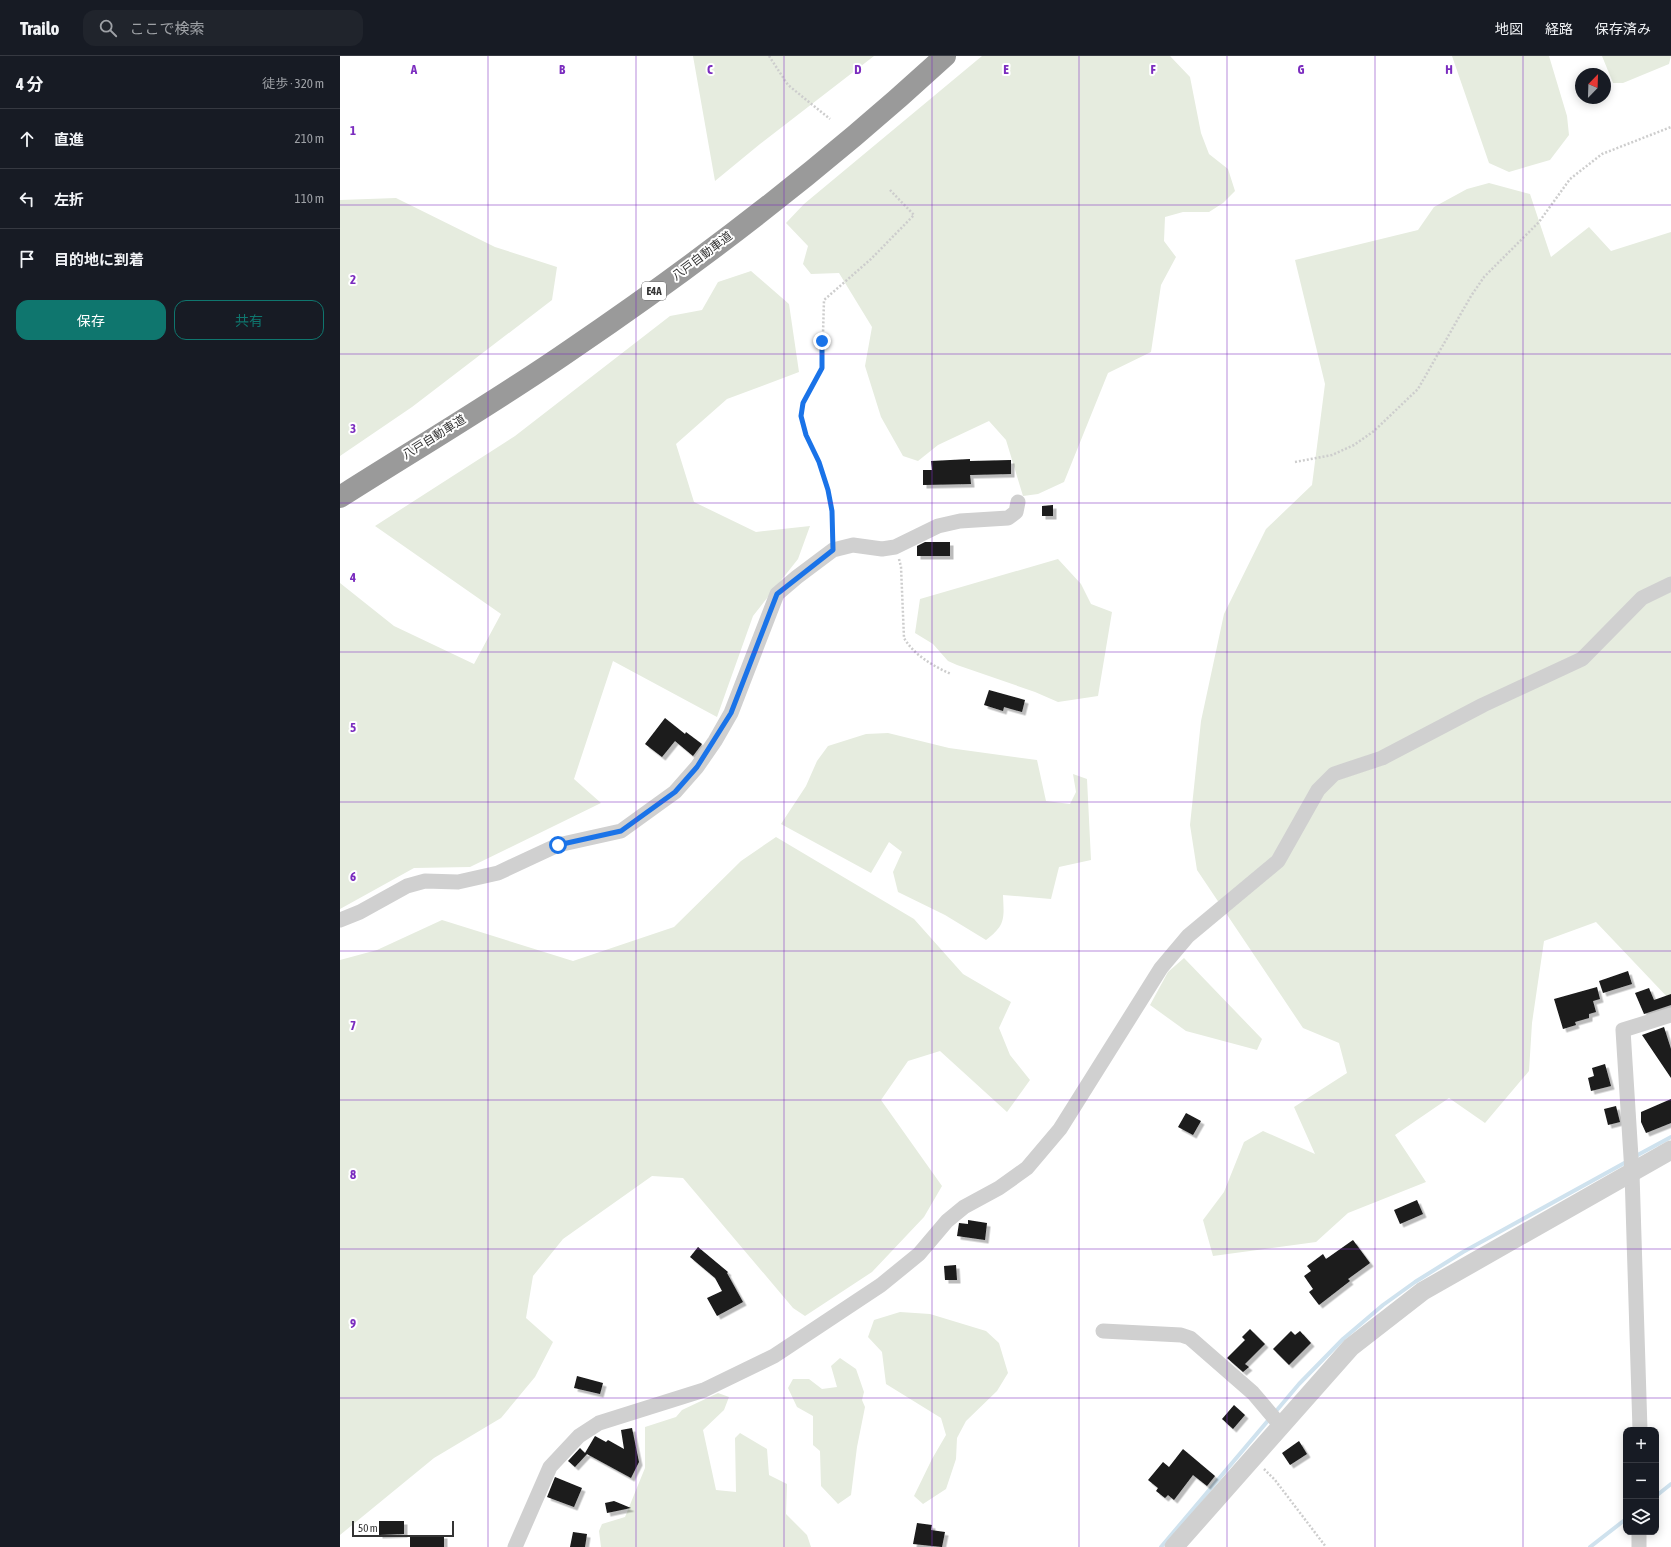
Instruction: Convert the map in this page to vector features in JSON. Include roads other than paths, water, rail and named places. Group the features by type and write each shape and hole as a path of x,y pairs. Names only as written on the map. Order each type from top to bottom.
{"highway":[{"name":"八戸自動車道","path":"340,497 571,350 690,265 790,189 896,101 945,56"}],"street":[{"path":"340,920 360,912 406,886 425,881 458,882 498,873 558,845 621,831 644,816 675,792 697,767 715,741 731,713 777,594 833,550 852,545 882,549 895,548 938,526 960,521 1008,518 1016,512 1018,502"},
{"path":"515,1547 550,1467 579,1436 599,1423 704,1390 774,1356 881,1285 919,1254 947,1222 964,1207 999,1188 1027,1168 1060,1129 1161,968 1188,936 1278,861 1318,790 1334,774 1382,758 1483,705 1582,659 1642,598 1671,584"},
{"path":"1640,1427 1632,1173 1623,1030 1671,1015"},
{"path":"1174,1547 1351,1347 1424,1291 1671,1150"},
{"path":"1103,1331 1181,1335 1190,1338 1253,1393 1281,1426"},
{"path":"1639,1535 1639,1547"}],"waterway":[{"path":"1634,1157 1671,1137"},
{"path":"1161,1547 1299,1384 1343,1339 1383,1305 1415,1282 1463,1252 1628,1161"},
{"path":"1659,1494 1671,1484"},
{"path":"1590,1547 1623,1521"}]}
